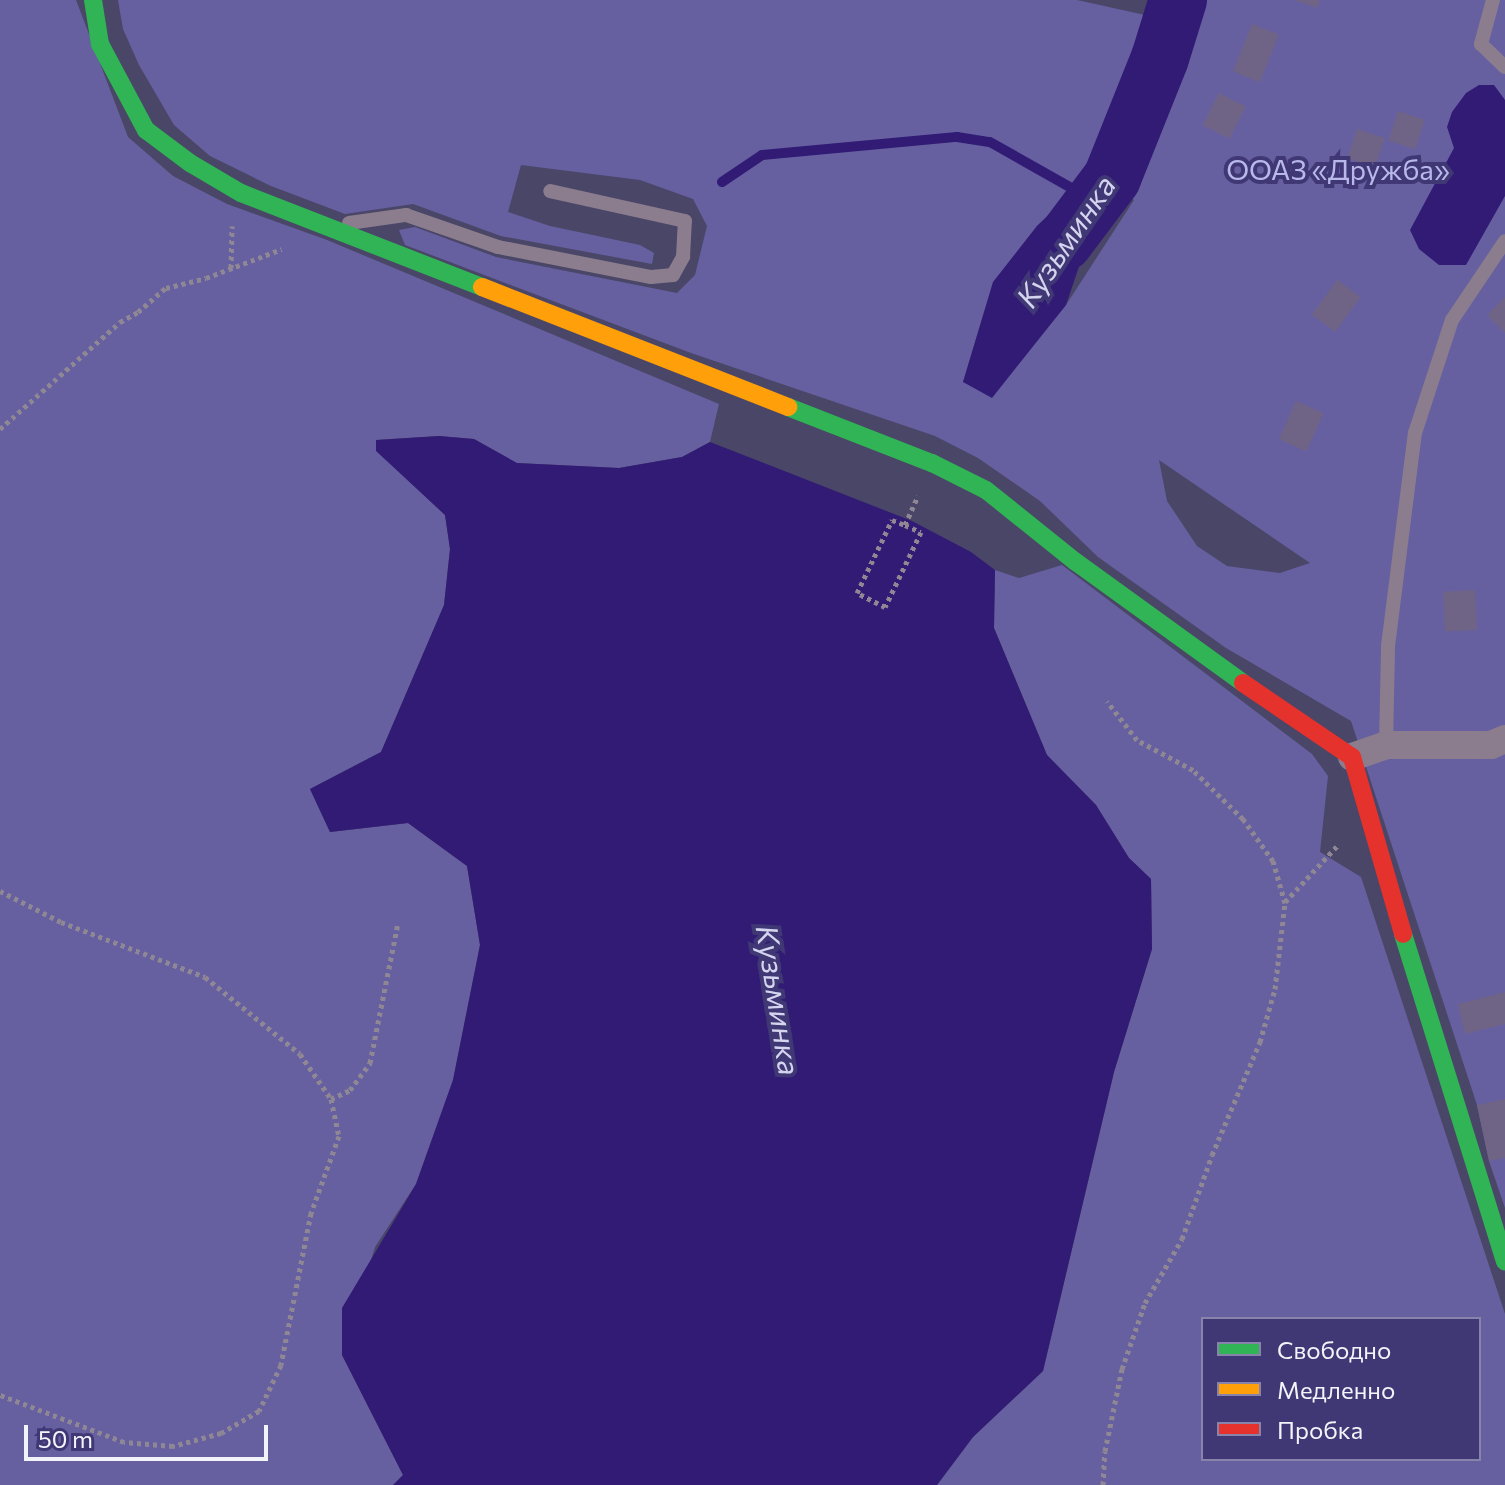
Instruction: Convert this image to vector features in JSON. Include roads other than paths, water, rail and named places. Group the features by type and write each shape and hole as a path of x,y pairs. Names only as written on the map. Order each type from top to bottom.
{"street":[{"path":"93,0 100,44 146,130 190,163 241,193 932,463 986,490 1076,562 1258,694 1352,757 1379,859 1505,1262"},
{"path":"1352,757 1386,745 1491,745 1505,739"}],"lane":[{"path":"1493,0 1481,44 1505,67"},
{"path":"326,226 406,215 498,247 651,277 673,275 683,257 685,221 550,191"},
{"path":"1386,745 1388,646 1415,433 1452,320 1505,241"}],"water":[{"path":"1479,85 1494,85 1505,100 1505,196 1466,265 1439,265 1419,249 1410,230 1454,148 1447,127 1452,112 1466,93"},
{"path":"1112,178 1109,202 1088,240 1066,305 992,398 963,382 993,282 1037,226 1054,210 1084,198"},
{"path":"439,436 474,439 517,463 619,468 682,457 710,442 912,521 971,552 995,570 994,628 1047,755 1096,805 1129,858 1151,879 1152,949 1114,1072 1043,1371 973,1437 937,1485 393,1485 403,1475 342,1355 342,1308 416,1184 453,1080 480,945 467,866 408,823 330,832 310,789 381,752 444,605 450,549 445,515 376,451 376,440"}],"waterway":[{"name":"Кузьминка","path":"1064,242 1112,178 1160,58 1178,0"},
{"path":"722,182 762,155 957,137 990,142 1080,193 1098,196"}],"park label":[{"name":"ООАЗ «Дружба»","path":"1338,169"}]}
